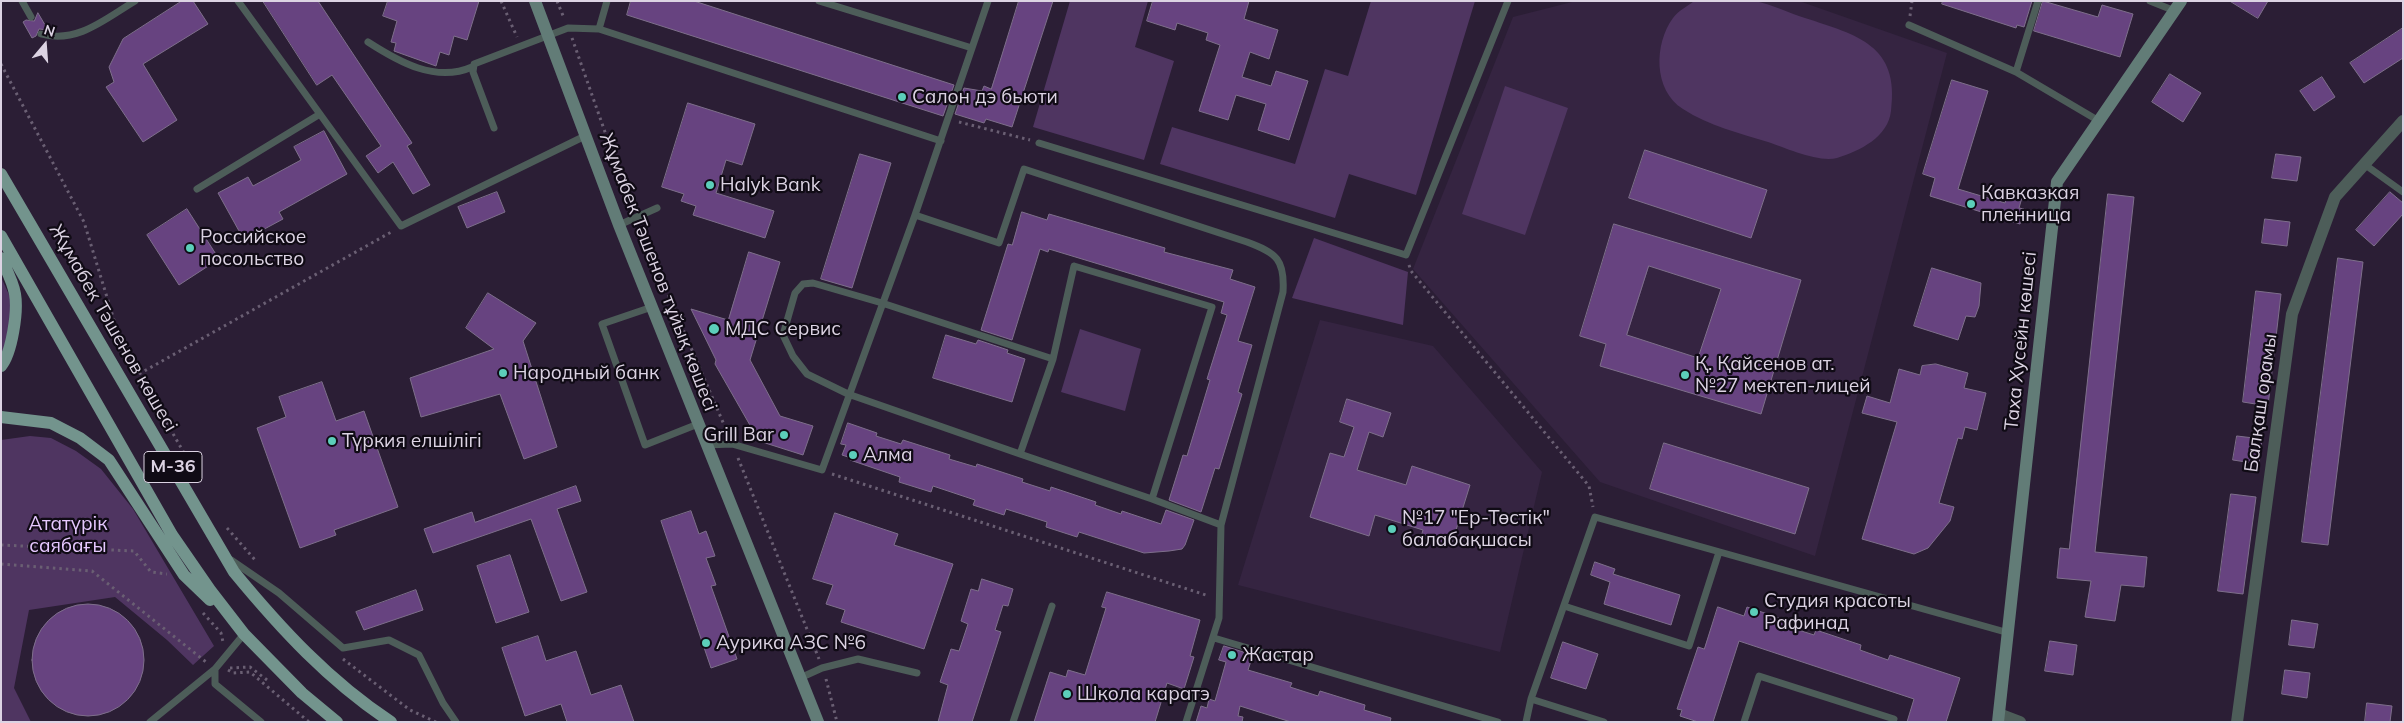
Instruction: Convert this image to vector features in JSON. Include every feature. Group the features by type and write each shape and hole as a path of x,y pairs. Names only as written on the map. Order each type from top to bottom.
{"main road":[{"name":"Жұмабек Тәшенов көшесі","path":"1,174 234,572 274,620 319,666 362,703 391,722"},
{"name":"M-36","path":"1,236 172,536 244,634 302,693 337,722"},
{"path":"1,258 15,294 13,333 6,360 1,366"},
{"path":"1,417 51,424 80,438 109,460 184,575 244,634"}],"street":[{"name":"Жұмабек Тәшенов тұйық көшесі","path":"535,1 585,136 698,424 818,722"},
{"name":"Таха Хусейн көшесі","path":"1999,718 2057,182 2178,6"},
{"name":"Балқаш орамы","path":"2237,722 2292,314 2335,198 2403,121"},
{"path":"1999,718 2020,722"}],"lane":[{"path":"22,1 32,17"},
{"path":"41,34 55,38 77,35 135,1"},
{"path":"238,1 401,226 585,136"},
{"path":"599,29 607,1"},
{"path":"819,1 972,48"},
{"path":"706,444 732,444 822,470 848,394 915,216 988,1"},
{"path":"1039,143 1406,255 1508,1"},
{"path":"2016,72 2038,1"},
{"path":"2150,1 2178,6"},
{"path":"1909,25 2016,72 2099,121"},
{"path":"368,42 398,61 438,73 460,73 474,64 568,28 599,29 941,141"},
{"path":"472,67 494,128"},
{"path":"197,189 320,114"},
{"path":"2364,164 2403,192"},
{"path":"915,216 999,243 1024,169 1248,242 1265,248 1278,258 1284,273 1283,292 1221,525 1219,618 1186,722"},
{"path":"620,225 658,208"},
{"path":"1020,454 1052,359 1074,266 1212,308 1152,499"},
{"path":"1052,359 882,302 814,283 803,284 795,293 784,335 793,356 807,374 848,394 1152,499 1221,525"},
{"path":"652,306 602,324 645,445 698,424"},
{"path":"1526,722 1531,699 1595,517 2009,633"},
{"path":"1564,606 1689,646 1719,552"},
{"path":"225,556 279,593 343,648 389,640 419,654 443,703 456,722"},
{"path":"1013,722 1052,606"},
{"path":"150,722 215,669 244,634"},
{"path":"1214,638 1498,722"},
{"path":"800,678 822,668 858,659 917,673"},
{"path":"215,669 215,684 262,722"},
{"path":"1744,722 1759,676 1894,719 1893,722"},
{"path":"1531,699 1604,722"}],"path":[{"path":"501,1 522,47"},
{"path":"557,1 635,218 732,444 822,668 837,713 837,722"},
{"path":"1,64 84,222 117,330 139,374 192,467"},
{"path":"948,119 1039,143"},
{"path":"139,374 401,226"},
{"path":"1406,255 1411,271 1589,486 1595,517"},
{"path":"822,470 1219,599"},
{"path":"225,526 257,563"},
{"path":"1,546 134,550 150,572 171,575"},
{"path":"1,564 92,571 215,669 250,668 314,722"},
{"path":"202,611 221,633"},
{"path":"341,658 410,710 436,722"},
{"path":"226,668 233,673 250,672 309,722"}],"shaded area":[{"name":"Қ. Қайсенов ат. №27 мектеп-лицей","path":"1576,1 1799,1 1947,53 1815,556 1600,482 1413,269 1513,17"},
{"name":"№17 \"Ер-Төстік\" балабақшасы","path":"1320,320 1433,346 1542,472 1500,652 1238,585"}],"green space":[{"path":"1070,1 1148,1 1135,47 1174,61 1144,160 1033,127"},
{"path":"1371,1 1475,1 1416,195 1349,174 1335,218 1160,164 1172,127 1295,164 1325,69 1348,76"},
{"path":"1694,1 1761,2 1842,30 1871,46 1881,57 1889,71 1892,89 1891,111 1885,128 1872,142 1855,151 1830,159 1812,157 1724,128 1703,120 1683,109 1673,101 1666,90 1662,79 1660,53 1662,41 1673,18"},
{"path":"1505,86 1568,108 1525,235 1462,214"},
{"path":"1314,238 1408,272 1403,325 1292,298"},
{"path":"1,277 15,308 1,370"},
{"path":"1080,329 1141,349 1125,411 1061,392"},
{"name":"Ататүрік саябағы","path":"30,436 51,438 76,451 101,469 133,509 214,646 193,665 167,640 115,597 29,610 14,688 31,722 1,722 1,440"}],"building":[{"path":"182,1 193,1 208,24 143,64 177,120 143,142 106,87 114,82 109,67 123,39"},
{"path":"263,1 318,1 412,143 407,146 430,185 413,194 393,162 378,173 366,156 381,146 332,75 317,85"},
{"path":"388,1 479,1 467,40 454,36 449,55 440,52 436,66 394,51 396,43 391,42 397,21 383,16"},
{"path":"631,1 694,1 954,85 943,116 627,15"},
{"path":"1019,1 1053,1 1012,127 986,119 984,123 955,114 964,88 982,91 984,86 991,89"},
{"path":"1153,1 1249,1 1244,19 1278,30 1269,59 1250,52 1242,77 1271,86 1276,71 1308,81 1289,140 1258,130 1266,104 1236,95 1228,120 1199,111 1220,45 1206,40 1208,33 1177,23 1175,30 1147,21"},
{"path":"1943,1 2032,1 2024,27 2017,25 2016,28 1942,4"},
{"path":"2043,1 2098,17 2102,5 2133,14 2120,57 2034,31"},
{"path":"2230,1 2268,1 2258,18"},
{"path":"38,13 48,30 39,29 36,36 32,38 23,22 26,20 34,21"},
{"path":"2403,28 2403,58 2364,83 2350,63"},
{"path":"2170,74 2201,93 2183,122 2152,102"},
{"path":"2322,77 2335,97 2314,111 2300,91"},
{"path":"1952,80 1988,91 1958,189 2005,203 2009,190 2023,194 2019,208 2024,209 2020,224 1930,196 1935,178 1923,174"},
{"path":"688,103 755,124 742,165 726,160 716,193 774,211 765,238 693,215 696,206 681,201 684,194 662,187"},
{"path":"324,131 347,174 279,212 283,219 244,240 218,193 248,177 253,186 301,160 294,147"},
{"path":"1645,150 1767,190 1751,238 1629,198"},
{"path":"860,154 891,163 852,288 821,279"},
{"path":"2276,154 2301,157 2297,181 2272,178"},
{"path":"497,192 505,212 467,228 458,207"},
{"path":"2390,192 2403,203 2403,214 2374,246 2356,230"},
{"path":"2108,194 2134,197 2095,552 2147,557 2144,587 2121,585 2115,621 2085,617 2091,581 2057,578 2060,548 2069,549"},
{"path":"187,209 219,259 179,285 147,235"},
{"path":"1022,212 1047,220 1049,214 1165,248 1164,252 1233,270 1230,279 1255,287 1238,341 1252,345 1238,392 1242,394 1219,469 1215,468 1201,512 1169,500 1183,455 1187,456 1210,380 1207,379 1227,315 1221,313 1224,302 1049,249 1048,252 1040,249 1012,340 981,330 1008,244 1012,245"},
{"path":"2265,219 2290,222 2287,246 2262,243"},
{"path":"1614,224 1801,280 1761,414 1600,366 1606,344 1580,336","holes":["1649,266 1721,289 1698,358 1627,335"]},
{"path":"749,252 780,262 750,360 780,416 813,426 803,455 759,441 715,364 716,360 691,309 728,320"},
{"path":"2338,258 2363,262 2328,545 2302,542"},
{"path":"1932,268 1981,283 1979,306 1975,317 1966,316 1958,340 1914,326"},
{"path":"2256,291 2281,294 2268,406 2243,402"},
{"path":"488,293 536,323 523,341 557,447 524,459 500,394 421,417 410,378 494,349 466,328"},
{"path":"946,335 976,344 978,340 1008,350 1007,353 1025,359 1012,402 933,378"},
{"path":"1936,364 1968,373 1964,388 1986,393 1977,430 1965,427 1962,439 1958,438 1939,503 1954,507 1950,521 1928,548 1914,554 1862,539 1897,422 1862,413 1867,396 1890,403 1899,369 1920,375 1922,366"},
{"path":"322,382 336,421 364,411 398,507 334,530 336,535 300,548 257,428 286,417 279,397"},
{"path":"1347,399 1391,413 1383,437 1369,432 1357,470 1406,485 1412,466 1470,485 1451,546 1421,537 1423,530 1375,515 1369,536 1310,517 1330,453 1344,457 1354,427 1340,422"},
{"path":"848,423 877,433 876,436 901,444 903,440 950,455 949,459 976,467 977,464 1023,479 1022,482 1050,491 1051,487 1096,502 1095,505 1121,514 1122,511 1161,524 1166,510 1194,520 1182,549 1169,551 1144,553 1079,532 1077,537 1046,527 1047,522 1006,509 1004,515 973,505 975,500 933,486 931,492 899,482 900,477 850,460 851,458 842,455 846,445 841,444"},
{"path":"2237,436 2262,439 2259,464 2233,460"},
{"path":"1664,443 1809,488 1795,534 1650,489"},
{"path":"576,486 581,501 557,509 587,592 561,601 531,519 433,553 424,529 472,512 475,522"},
{"path":"2231,494 2256,497 2243,594 2218,591"},
{"path":"691,511 699,534 706,531 715,556 706,558 716,585 711,586 737,659 711,668 661,521"},
{"path":"835,513 898,534 894,545 953,564 924,649 841,622 845,610 826,604 833,585 813,579"},
{"path":"510,555 529,612 496,623 477,566"},
{"path":"1595,562 1615,569 1613,574 1680,595 1671,625 1604,604 1610,582 1591,575"},
{"path":"982,579 1013,589 1008,606 1003,605 995,630 1001,632 972,722 938,722 948,685 940,682 951,649 959,651 968,624 961,621 971,589 978,591"},
{"path":"416,590 423,610 364,630 356,612"},
{"path":"1107,592 1200,620 1190,656 1194,657 1184,689 1167,683 1155,722 1034,722 1050,672 1066,677 1068,670 1085,675 1106,608 1102,607"},
{"path":"88,604 109,608 128,620 140,639 144,660 140,681 128,700 109,712 88,716 67,712 48,700 36,681 32,660 36,639 48,620 67,608"},
{"path":"1718,607 1744,616 1747,607 1788,621 1786,626 1814,635 1816,630 1861,645 1860,650 1888,660 1890,655 1960,678 1946,722 1907,722 1914,699 1739,641 1713,722 1698,722 1680,716 1682,710 1677,709 1698,647 1704,649"},
{"path":"2292,620 2318,624 2314,648 2289,645"},
{"path":"538,636 546,661 576,651 591,695 621,685 634,722 567,722 561,704 525,716 502,648"},
{"path":"2050,641 2077,645 2073,675 2045,671"},
{"path":"1563,642 1598,654 1586,689 1551,678"},
{"path":"1224,646 1253,655 1248,670 1292,683 1290,687 1318,696 1320,691 1365,705 1364,710 1391,718 1390,722 1291,722 1240,706 1238,716 1243,717 1242,722 1196,722 1201,706 1207,708 1209,699 1215,701 1226,662 1219,660"},
{"path":"2285,670 2310,673 2307,698 2282,694"},
{"path":"2367,703 2392,706 2390,722 2365,722"}],"place":[{"name":"Салон дэ бьюти","path":"902,97"},
{"name":"Halyk Bank","path":"710,185"},
{"name":"Кавказкая пленница","path":"1971,204"},
{"name":"Российское посольство","path":"190,248"},
{"name":"МДС Сервис","path":"714,329"},
{"name":"Народный банк","path":"503,373"},
{"name":"Қ. Қайсенов ат. №27 мектеп-лицей","path":"1685,375"},
{"name":"Grill Bar","path":"784,435"},
{"name":"Түркия елшілігі","path":"332,441"},
{"name":"Алма","path":"853,455"},
{"name":"№17 \"Ер-Төстік\" балабақшасы","path":"1392,529"},
{"name":"Студия красоты Рафинад","path":"1754,612"},
{"name":"Аурика АЗС №6","path":"706,643"},
{"name":"Жастар","path":"1232,655"},
{"name":"Школа каратэ","path":"1067,694"}]}
